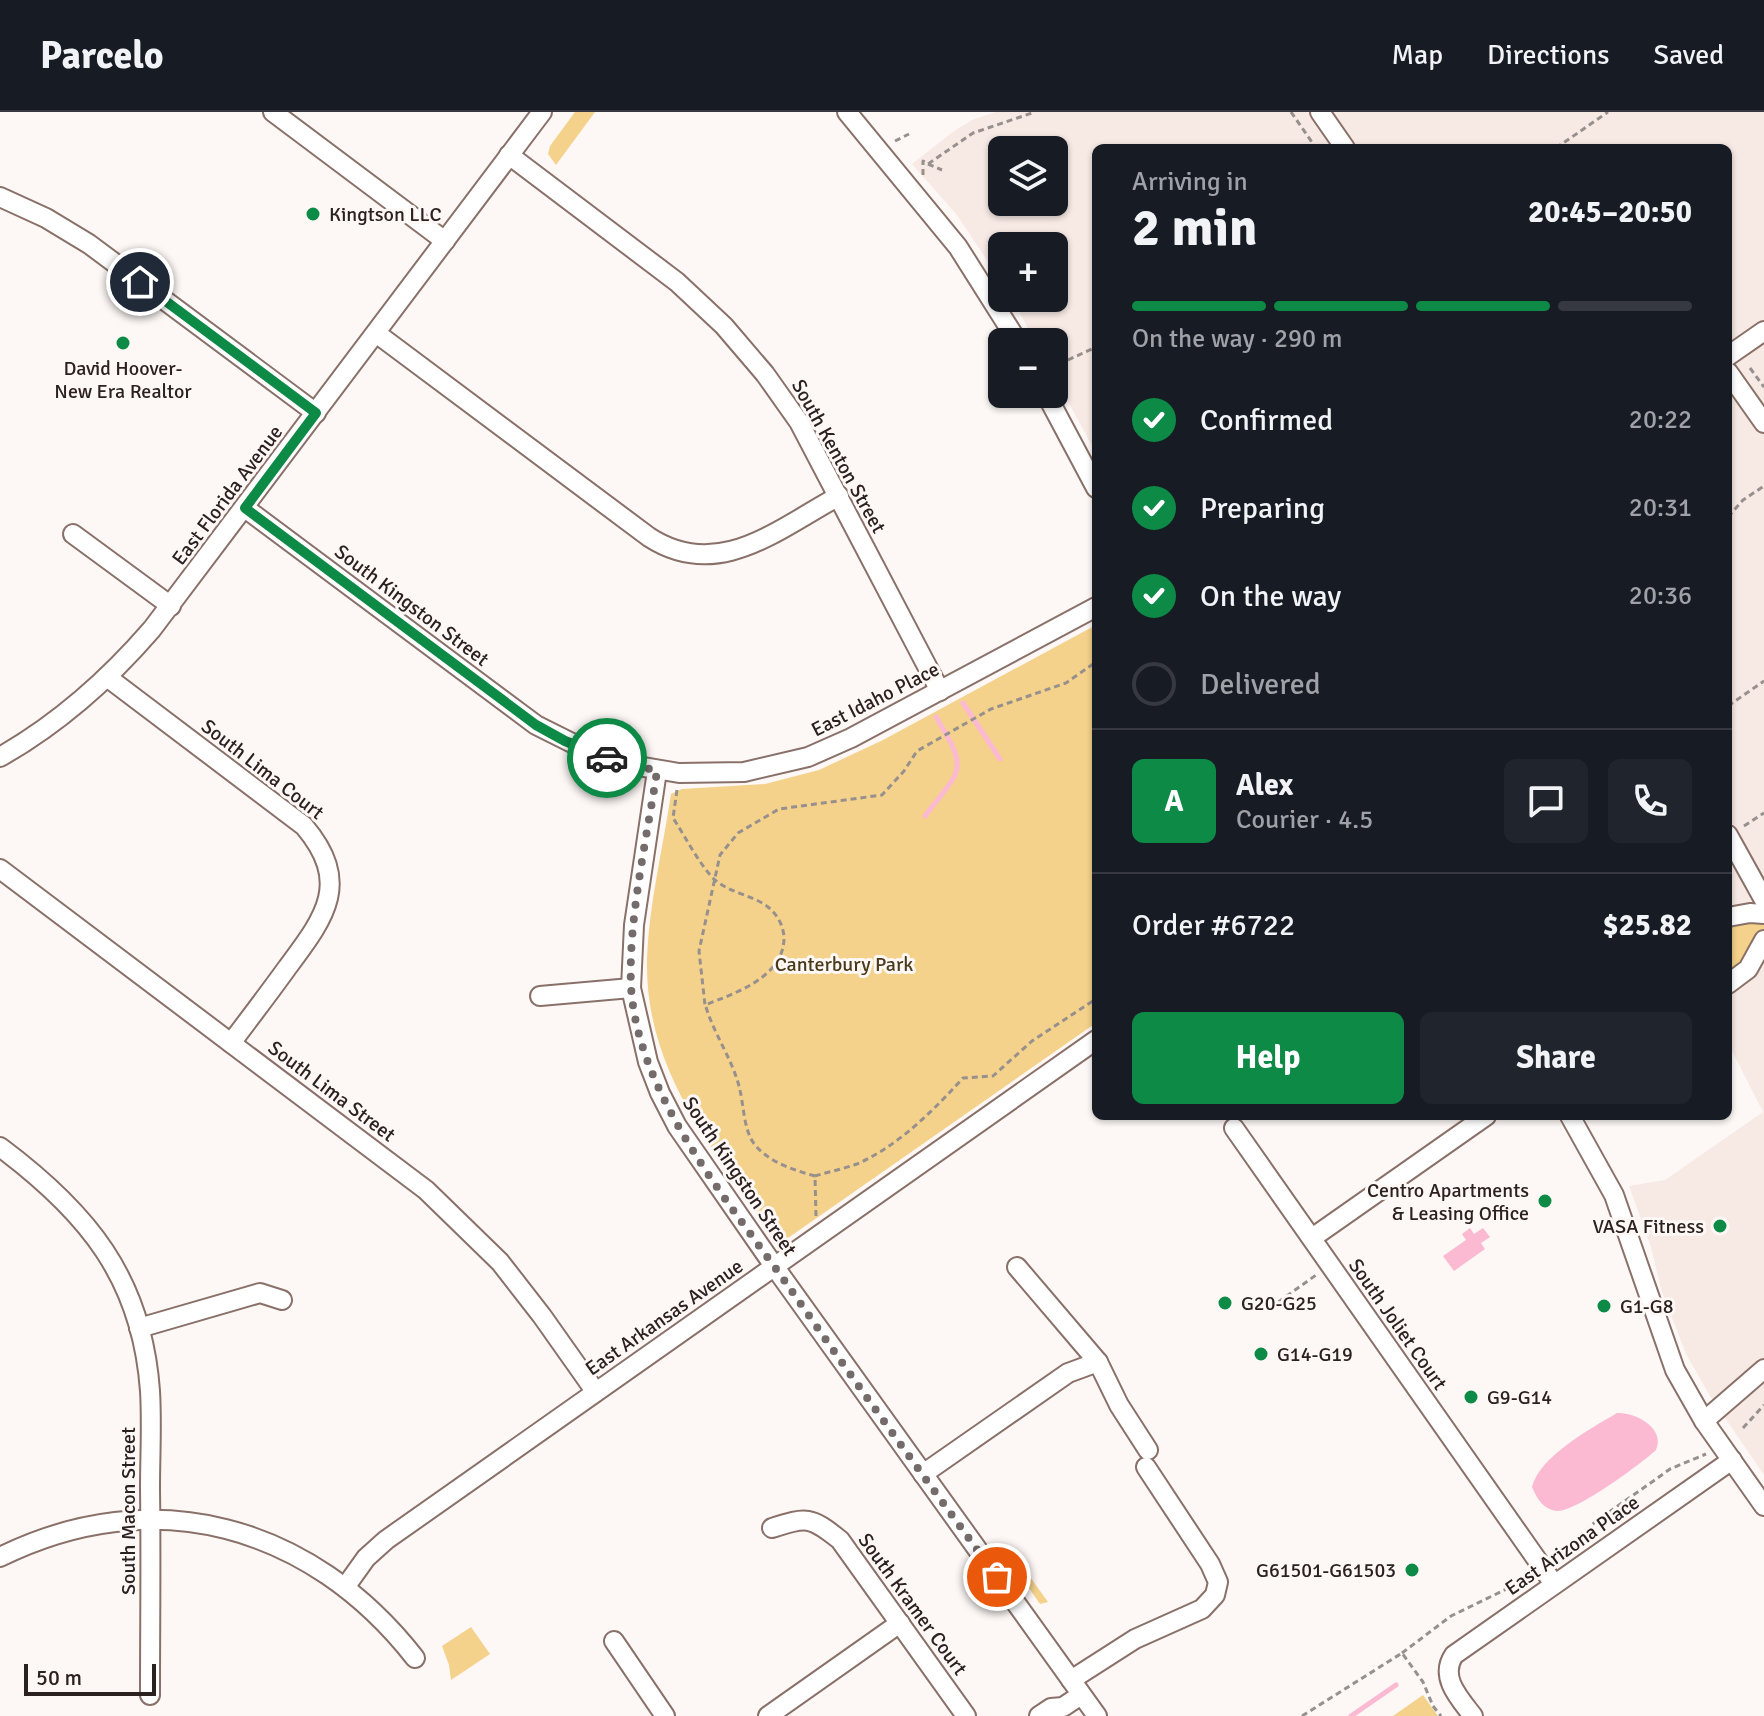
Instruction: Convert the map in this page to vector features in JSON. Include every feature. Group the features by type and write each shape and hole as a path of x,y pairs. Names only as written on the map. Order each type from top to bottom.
{"street":[{"path":"273,112 445,241"},
{"name":"East Florida Avenue","path":"0,757 62,716 133,652 171,606 542,112"},
{"path":"847,112 958,247 1009,328"},
{"path":"1320,112 1342,144"},
{"name":"South Kenton Street","path":"509,155 677,282 724,326 784,399 839,496 940,691"},
{"path":"0,197 46,218 89,244 316,413"},
{"path":"1732,353 1764,331"},
{"path":"376,333 649,537 674,551 708,556 731,552 839,496"},
{"path":"1732,378 1764,423"},
{"path":"1053,408 1092,480"},
{"name":"South Kingston Street","path":"245,508 536,725 594,754 657,771 634,925 631,988 645,1051 660,1093 677,1126 774,1266 1097,1716"},
{"path":"73,534 171,606"},
{"name":"East Idaho Place","path":"657,771 744,772 808,757 851,738 1092,609"},
{"name":"South Lima Court","path":"107,677 304,826 318,842 325,857 330,893 318,926 231,1043"},
{"path":"1732,843 1764,900"},
{"name":"South Lima Street","path":"0,869 399,1169 452,1213 521,1288 595,1391"},
{"path":"1732,917 1764,914"},
{"path":"1732,981 1748,969 1764,940"},
{"path":"540,996 631,988"},
{"name":"East Arkansas Avenue","path":"346,1586 366,1558 386,1540 1092,1043"},
{"path":"1312,1238 1480,1120"},
{"path":"1572,1120 1614,1195 1665,1346 1683,1384 1704,1421 1764,1506"},
{"name":"South Joliet Court","path":"1234,1128 1554,1584"},
{"name":"South Macon Street","path":"1,1151 60,1194 90,1230 116,1270 139,1328 150,1393 150,1695"},
{"path":"1017,1267 1098,1362 1147,1459 1218,1582 1215,1595 1202,1609 1135,1639 1076,1687 1062,1712 1051,1708 1039,1716"},
{"path":"139,1328 260,1293 282,1300"},
{"path":"923,1474 1068,1373 1098,1362"},
{"path":"1704,1421 1764,1369"},
{"name":"East Arizona Place","path":"1473,1716 1457,1695 1448,1672 1451,1660 1463,1647 1732,1460"},
{"name":"South Kramer Court","path":"772,1528 803,1518 823,1526 840,1540 966,1716"},
{"path":"0,1557 45,1538 88,1526 150,1520 189,1522 256,1538 287,1550 346,1586 383,1618 415,1658"},
{"path":"768,1716 900,1623"},
{"path":"614,1641 665,1716"}],"path":[{"path":"928,164 973,133 1035,112"},
{"path":"1291,112 1313,144"},
{"path":"1562,144 1608,112"},
{"path":"890,138 898,141 909,134"},
{"path":"923,175 923,161 942,170"},
{"path":"1068,360 1092,349"},
{"path":"1750,368 1764,387"},
{"path":"1732,512 1743,500 1764,486"},
{"path":"1092,665 1066,683 991,709 917,751 882,795 779,809 738,833 720,855 699,951 705,1005 712,1028 739,1084 745,1119 754,1145 782,1166 815,1176 857,1164 893,1143 941,1102 963,1078 993,1076 1032,1041 1092,1002"},
{"path":"1732,703 1764,681"},
{"path":"679,773 673,818 714,878 768,907 784,927 783,953 765,976 737,993 705,1005"},
{"path":"1732,833 1764,813"},
{"path":"815,1176 817,1235"},
{"path":"1270,1308 1318,1274"},
{"path":"1743,1428 1764,1405"},
{"path":"1302,1716 1402,1653 1423,1682 1441,1716"}],"shaded area":[{"path":"996,112 1764,112 1764,1475 1710,1396 1686,1354 1661,1289 1651,1247 1629,1186 1665,1180 1763,1112 1732,1051 1732,144 1092,144 1092,446 1068,402 1068,328 1028,328 1019,312 1068,312 1068,232 988,232 988,262 957,215 912,164 954,131 972,120"},
{"path":"1470,1228 1474,1234 1483,1228 1490,1237 1481,1243 1485,1249 1454,1271 1443,1256 1466,1240 1462,1234"},
{"path":"1617,1413 1640,1418 1653,1428 1658,1442 1656,1450 1579,1503 1558,1511 1545,1506 1532,1487 1545,1465 1567,1444"}],"green space":[{"path":"575,112 595,112 556,165 548,154 550,146"},
{"name":"Canterbury Park","path":"1092,627 1092,1026 788,1238 775,1237 687,1107 657,1037 649,999 648,938 671,794 682,789 765,784 819,770 883,740"},
{"path":"1764,914 1764,940 1732,979 1732,917"},
{"path":"1010,1549 1048,1602 1040,1604 1007,1556"},
{"path":"471,1627 490,1654 451,1680 442,1646"},
{"path":"1423,1695 1438,1716 1393,1716"}],"waterway":[{"path":"963,703 1000,759"},
{"path":"925,816 957,770 954,749 936,717"},
{"path":"1351,1716 1396,1685"}],"way so far":[{"path":"607,758 657,771 634,925 631,988 638,1027 660,1093 677,1126 757,1243 997,1577"}],"place":[{"name":"Kingtson LLC","path":"313,214"},
{"name":"David Hoover- New Era Realtor","path":"123,343"},
{"name":"Centro Apartments & Leasing Office","path":"1545,1201"},
{"name":"VASA Fitness","path":"1720,1226"},
{"name":"G20-G25","path":"1225,1303"},
{"name":"G1-G8","path":"1604,1306"},
{"name":"G14-G19","path":"1261,1354"},
{"name":"G9-G14","path":"1471,1397"},
{"name":"G61501-G61503","path":"1412,1570"}],"route":[{"path":"140,282 316,413 245,508 536,725 607,758"}]}
